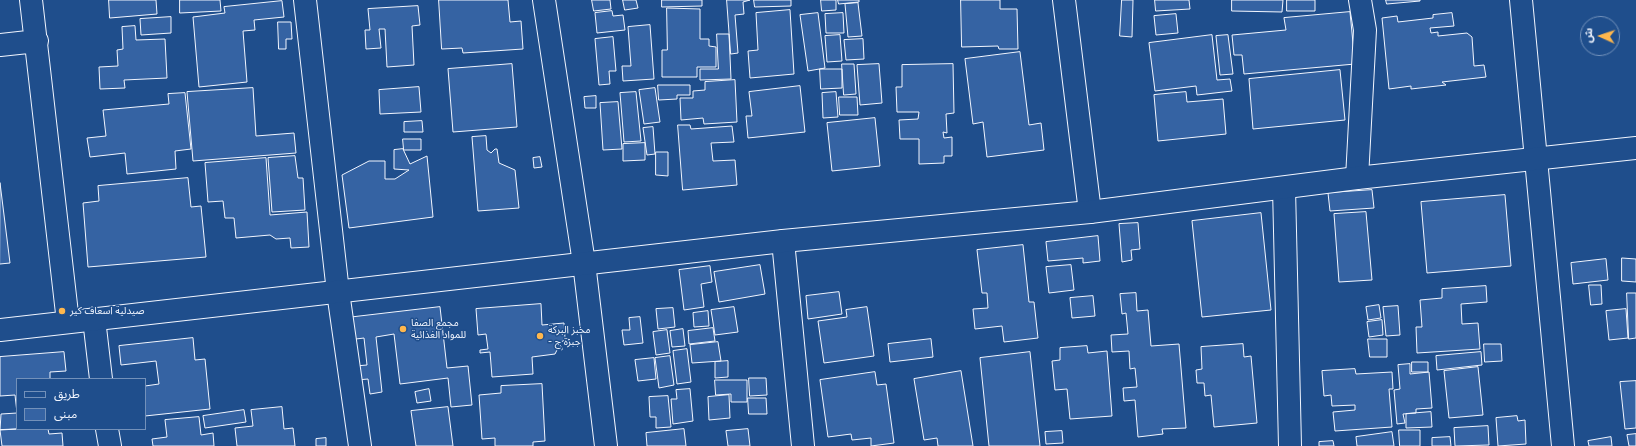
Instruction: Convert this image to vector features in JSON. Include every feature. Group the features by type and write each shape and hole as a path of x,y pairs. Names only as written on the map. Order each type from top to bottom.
{"street":[{"path":"31,0 37,41 68,322"},
{"path":"305,0 338,292 360,446"},
{"path":"544,0 584,262 606,446"},
{"path":"1064,0 1090,212"},
{"path":"1357,178 1365,30 1360,0"},
{"path":"1521,0 1563,446"},
{"path":"0,44 37,41"},
{"path":"0,330 338,292 584,262 784,241 1090,212 1357,178 1636,148"},
{"path":"1284,188 1290,446"},
{"path":"784,241 803,446"},
{"path":"94,319 101,378"},
{"path":"107,430 110,446"}],"building":[{"path":"109,0 156,0 157,14 110,18"},
{"path":"180,0 220,0 221,11 180,13"},
{"path":"439,0 508,0 510,22 521,21 523,49 463,53 462,48 442,49"},
{"path":"592,0 610,0 611,9 594,11"},
{"path":"623,0 636,0 638,8 625,10"},
{"path":"662,0 702,0 702,6 662,7"},
{"path":"727,0 750,0 743,2 744,14 735,15 738,53 731,54"},
{"path":"754,0 791,0 791,6 755,7"},
{"path":"821,0 836,0 836,10 822,11"},
{"path":"838,0 859,0 859,2 839,4"},
{"path":"961,0 1000,0 1000,9 1017,9 1018,49 999,49 998,46 962,47"},
{"path":"1122,0 1133,0 1132,37 1120,36"},
{"path":"1155,0 1189,0 1190,9 1156,11"},
{"path":"1232,0 1283,0 1282,12 1232,11"},
{"path":"1287,0 1315,0 1315,11 1287,11"},
{"path":"1386,0 1420,0 1420,1 1387,4"},
{"path":"282,1 284,17 254,20 255,30 243,31 247,82 199,87 193,17 225,13 224,7"},
{"path":"858,3 862,36 848,37 845,4"},
{"path":"418,6 420,25 412,26 414,65 387,67 385,29 379,29 381,48 366,49 365,30 370,30 368,9"},
{"path":"667,8 700,9 700,39 709,39 709,46 716,47 716,67 697,67 697,77 662,77 662,50 667,50"},
{"path":"790,10 794,74 750,78 748,51 758,50 756,13"},
{"path":"612,11 613,16 623,15 625,30 597,33 595,13"},
{"path":"1350,12 1355,64 1244,74 1242,55 1234,55 1232,35 1286,30 1284,18"},
{"path":"818,13 825,68 808,71 800,15"},
{"path":"843,13 844,33 826,33 825,14"},
{"path":"1452,13 1454,26 1430,28 1431,33 1438,32 1438,36 1467,33 1472,37 1474,66 1484,65 1486,77 1442,82 1446,85 1411,89 1411,86 1389,89 1382,18 1397,16 1398,22 1433,18 1433,15"},
{"path":"1176,14 1178,33 1156,35 1154,16"},
{"path":"171,17 171,33 141,35 140,19"},
{"path":"278,22 291,22 292,39 286,39 286,49 279,49"},
{"path":"650,25 654,79 623,81 622,66 631,66 628,27"},
{"path":"135,26 136,40 165,39 167,78 124,80 125,88 100,89 99,67 118,66 117,50 123,49 122,27"},
{"path":"717,34 729,34 731,79 700,80 700,69 718,69"},
{"path":"840,35 842,61 827,62 825,36"},
{"path":"1212,35 1217,80 1230,79 1232,91 1197,95 1196,86 1155,91 1149,43"},
{"path":"1228,35 1233,74 1220,75 1216,36"},
{"path":"613,37 616,71 609,71 610,84 599,85 595,39"},
{"path":"863,39 864,59 846,60 844,40"},
{"path":"1020,52 1029,125 1041,123 1044,150 987,157 983,122 973,124 965,59"},
{"path":"512,64 517,127 453,132 448,69"},
{"path":"842,64 854,64 856,94 844,95"},
{"path":"879,64 882,103 860,105 857,65"},
{"path":"953,64 954,113 946,114 947,133 943,132 944,138 952,137 952,156 944,156 944,163 919,164 919,139 900,139 899,120 918,119 919,112 897,112 896,87 902,87 902,65"},
{"path":"820,69 842,69 842,88 821,89"},
{"path":"1340,70 1345,120 1253,129 1249,79"},
{"path":"735,80 737,122 704,124 703,118 681,120 680,98 693,98 693,91 705,90 705,82"},
{"path":"658,85 690,85 690,95 677,95 677,99 659,100"},
{"path":"800,86 805,132 748,138 746,116 752,116 749,92"},
{"path":"419,87 421,112 380,114 379,90"},
{"path":"253,88 256,136 294,133 296,153 193,161 187,92"},
{"path":"655,88 660,122 644,124 639,90"},
{"path":"636,92 641,141 624,142 620,93"},
{"path":"836,92 838,117 823,118 822,93"},
{"path":"1186,92 1187,102 1223,99 1226,134 1158,141 1154,95"},
{"path":"185,93 191,149 175,151 176,169 127,174 125,153 90,157 87,138 106,136 103,110 169,104 168,94"},
{"path":"596,96 596,108 585,108 584,97"},
{"path":"839,97 857,97 858,115 840,115"},
{"path":"618,102 622,149 603,150 600,103"},
{"path":"875,118 880,166 832,171 827,123"},
{"path":"422,121 423,132 404,132 404,122"},
{"path":"678,125 690,125 691,129 732,126 734,142 711,143 713,161 735,160 737,185 683,190"},
{"path":"653,127 655,154 647,155 643,128"},
{"path":"486,136 487,150 491,153 497,149 499,163 515,170 519,208 478,211 472,137"},
{"path":"403,139 421,139 421,150 404,150"},
{"path":"645,143 645,160 623,161 623,144"},
{"path":"403,149 410,164 427,156 433,217 349,228 342,175 369,161 385,161 385,179 395,179 409,170 394,169 394,150"},
{"path":"656,152 668,152 668,176 656,175"},
{"path":"295,156 298,178 303,178 305,210 272,212 268,158"},
{"path":"540,157 542,167 534,168 533,158"},
{"path":"266,158 270,215 307,212 309,247 291,248 290,238 276,239 270,235 236,238 234,218 225,218 223,201 208,202 205,163"},
{"path":"188,178 191,207 201,206 206,257 88,267 83,203 99,201 98,186"},
{"path":"0,183 10,263 0,264"},
{"path":"1372,190 1374,208 1330,211 1328,193"},
{"path":"1505,195 1511,266 1427,273 1421,202"},
{"path":"1366,212 1372,280 1339,282 1334,214"},
{"path":"1261,213 1271,310 1202,317 1192,221"},
{"path":"1138,223 1140,249 1131,250 1132,260 1122,262 1119,224"},
{"path":"1098,236 1100,261 1083,263 1083,258 1048,261 1046,242"},
{"path":"1023,245 1029,302 1034,302 1038,338 1004,342 1002,326 975,329 973,309 988,308 987,293 982,293 977,250"},
{"path":"1622,258 1636,259 1636,282 1622,281"},
{"path":"1606,259 1608,280 1573,284 1571,263"},
{"path":"760,265 765,294 719,302 714,272"},
{"path":"1071,265 1074,290 1049,293 1046,267"},
{"path":"710,266 712,282 701,284 704,307 684,310 679,270"},
{"path":"1589,285 1601,285 1602,304 1591,305"},
{"path":"1486,286 1487,302 1461,304 1462,324 1478,323 1480,349 1417,353 1416,327 1422,327 1420,300 1442,298 1442,289"},
{"path":"839,292 842,314 808,319 806,296"},
{"path":"1136,293 1137,311 1148,310 1151,346 1179,344 1186,428 1162,429 1163,434 1138,437 1135,400 1124,401 1123,388 1137,387 1135,368 1130,369 1129,351 1112,352 1111,335 1128,334 1126,313 1122,314 1120,294"},
{"path":"1627,293 1636,293 1636,338 1629,339"},
{"path":"1093,296 1095,316 1072,318 1070,298"},
{"path":"541,304 542,325 564,323 565,338 570,340 564,343 564,340 559,344 562,350 558,348 555,354 532,357 533,374 492,377 490,352 480,353 480,350 488,349 486,334 478,335 476,309"},
{"path":"1379,305 1381,318 1368,320 1366,307"},
{"path":"1398,306 1400,335 1386,336 1383,307"},
{"path":"440,307 447,368 468,366 472,405 451,407 448,378 400,384 394,334 376,337 382,392 370,394 368,379 357,380 355,366 367,365 364,338 348,340 346,318"},
{"path":"734,307 738,332 715,335 711,310"},
{"path":"867,307 874,356 824,363 818,321 847,317 846,310"},
{"path":"673,308 675,327 658,329 656,309"},
{"path":"1626,309 1628,338 1609,340 1606,311"},
{"path":"708,311 709,326 694,327 693,313"},
{"path":"640,317 643,343 624,345 622,330 630,330 629,318"},
{"path":"1382,320 1383,335 1369,337 1367,322"},
{"path":"713,328 715,341 689,344 688,331"},
{"path":"683,329 685,346 672,347 670,331"},
{"path":"667,330 670,353 656,355 653,332"},
{"path":"193,338 195,360 205,359 210,409 146,416 146,386 159,384 156,361 121,365 119,346"},
{"path":"931,339 933,357 890,362 888,344"},
{"path":"1368,339 1387,339 1387,357 1370,357"},
{"path":"718,342 721,361 692,363 690,345"},
{"path":"1243,344 1244,357 1251,356 1257,423 1214,427 1211,395 1205,396 1204,383 1197,383 1196,370 1202,369 1201,347"},
{"path":"1484,344 1501,344 1502,361 1485,362"},
{"path":"1087,346 1088,353 1107,351 1112,416 1070,419 1067,389 1055,390 1052,361 1060,360 1060,348"},
{"path":"687,349 691,382 677,384 673,351"},
{"path":"64,352 66,371 50,372 50,378 16,378 16,404 15,395 0,396 0,357"},
{"path":"1030,352 1040,446 989,446 980,358"},
{"path":"1481,352 1482,365 1437,370 1436,356"},
{"path":"670,356 674,385 659,388 655,358"},
{"path":"654,358 656,379 638,381 635,360"},
{"path":"728,361 728,377 715,378 715,362"},
{"path":"1412,362 1428,362 1428,372 1412,372"},
{"path":"1410,364 1410,374 1429,372 1432,408 1416,409 1416,413 1403,414 1405,423 1397,424 1394,390 1400,389 1398,365"},
{"path":"1478,367 1483,415 1449,418 1444,371"},
{"path":"1355,369 1356,374 1392,372 1393,389 1389,389 1392,427 1335,431 1333,412 1355,410 1355,405 1332,406 1331,395 1324,396 1322,371"},
{"path":"961,371 973,446 938,446 937,438 924,440 914,379"},
{"path":"875,372 877,385 886,384 894,443 871,446 871,438 852,440 851,434 828,437 820,380"},
{"path":"749,378 766,378 767,395 750,396"},
{"path":"715,380 747,380 747,402 731,402 731,394 716,395"},
{"path":"1636,381 1636,428 1625,429 1620,382"},
{"path":"542,384 545,441 533,442 533,446 495,446 495,438 482,439 479,395 501,393 501,386"},
{"path":"429,389 431,401 417,403 415,392"},
{"path":"690,389 693,421 673,424 671,399 677,399 676,390"},
{"path":"729,395 730,418 709,420 708,397"},
{"path":"668,396 671,427 656,428 656,417 650,417 649,397"},
{"path":"748,398 766,398 767,414 749,414"},
{"path":"282,407 284,429 293,428 295,446 237,446 235,428 253,426 251,410"},
{"path":"448,407 453,446 416,446 411,411"},
{"path":"244,410 246,422 205,428 203,416"},
{"path":"1431,412 1432,427 1406,428 1406,414"},
{"path":"16,413 16,429 0,430 1,414"},
{"path":"1517,416 1518,421 1525,420 1526,444 1498,446 1496,418"},
{"path":"199,417 201,435 213,433 214,446 153,446 152,439 167,437 165,420"},
{"path":"1488,426 1489,445 1455,446 1454,428"},
{"path":"684,429 686,446 647,446 646,433"},
{"path":"748,429 750,446 728,446 726,431"},
{"path":"0,430 48,430 49,434 62,433 63,446 2,446"},
{"path":"1399,430 1420,430 1420,446 1400,446"},
{"path":"1062,431 1063,443 1046,444 1045,432"},
{"path":"1392,432 1394,446 1357,446 1356,437"},
{"path":"1636,434 1636,446 1629,446 1627,435"},
{"path":"1450,437 1451,446 1432,446 1432,438"},
{"path":"1611,437 1612,446 1589,446 1588,441"},
{"path":"326,438 326,446 316,446 316,439"},
{"path":"1333,441 1334,446 1319,446 1319,442"}],"place":[{"name":"صيدلية اسعاف كير","path":"62,311"},
{"name":"مجمع الصفا للمواد الغذائية","path":"403,329"},
{"name":"مخبز البركة - جبرة ج","path":"540,336"}]}
